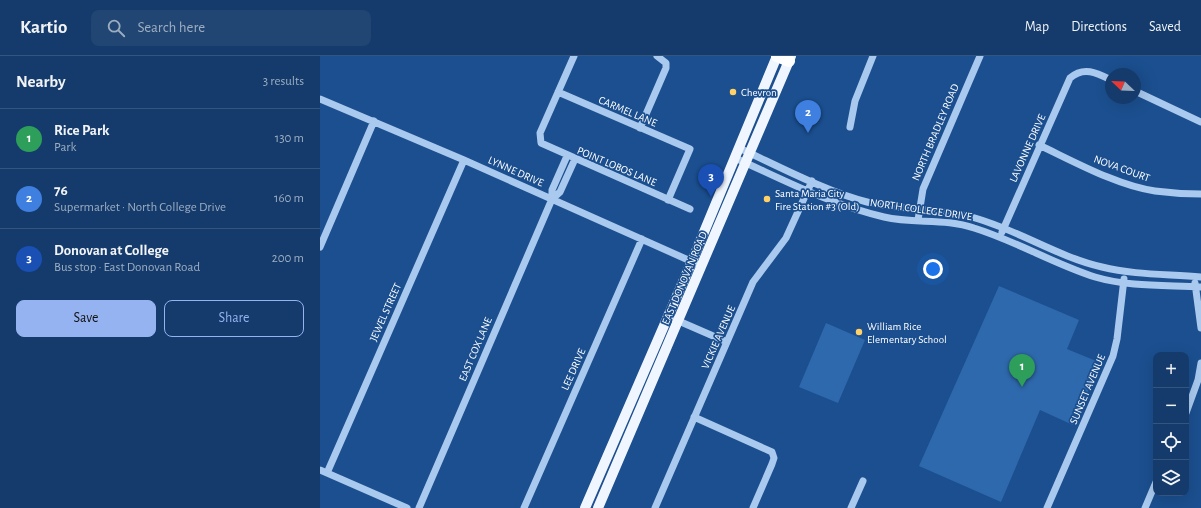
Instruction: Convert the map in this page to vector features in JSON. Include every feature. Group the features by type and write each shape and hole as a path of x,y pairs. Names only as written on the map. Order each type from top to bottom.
{"highway":[{"path":"777,56 790,59"}],"main road":[{"name":"EAST DONOVAN ROAD","path":"586,508 692,262 777,56"},
{"name":"EAST DONOVAN ROAD","path":"598,508 790,59"}],"street":[{"path":"558,92 574,56"},
{"path":"640,128 664,73 666,63 657,56"},
{"path":"850,127 855,101 873,56"},
{"name":"NORTH BRADLEY ROAD","path":"918,220 923,189 980,56"},
{"name":"LAVONNE DRIVE","path":"1000,237 1039,145 1070,78 1080,72 1093,72 1105,77"},
{"name":"CARMEL LANE","path":"558,92 690,149 668,200"},
{"name":"POINT LOBOS LANE","path":"558,92 540,133 539,139 543,144 567,156 690,209"},
{"path":"1141,94 1201,122"},
{"name":"LYNNE DRIVE","path":"320,99 464,160 702,266"},
{"path":"320,247 374,121"},
{"name":"NOVA COURT","path":"1039,145 1111,178 1142,188 1155,191 1201,194"},
{"name":"NORTH COLLEGE DRIVE","path":"739,148 854,198 888,206 957,214 976,218 1075,259 1101,267 1125,272 1198,276"},
{"name":"EAST COX LANE","path":"419,508 552,199 552,190 567,156"},
{"name":"NORTH COLLEGE DRIVE","path":"734,158 807,192 854,209 886,217 955,223 974,228 1000,237 1072,269 1097,277 1124,282 1198,287"},
{"name":"EAST COX LANE","path":"552,199 560,192 575,159"},
{"name":"JEWEL STREET","path":"327,473 464,160"},
{"name":"VICKIE AVENUE","path":"655,508 753,282 786,238 812,181"},
{"name":"LEE DRIVE","path":"524,508 642,239"},
{"name":"SUNSET AVENUE","path":"1047,508 1113,356 1117,339 1125,272"},
{"path":"1198,276 1201,328"},
{"path":"669,316 727,342"},
{"path":"1189,405 1198,380 1201,363"},
{"path":"694,417 772,452 774,458 772,464 753,508"},
{"path":"320,470 407,508"},
{"path":"851,508 863,481"},
{"path":"1146,508 1153,490"}],"shaded area":[{"path":"999,286 1079,320 1067,349 1101,363 1073,425 1040,410 1001,502 919,466"},
{"path":"826,323 865,340 838,403 799,387"}],"place":[{"name":"Chevron","path":"733,92"},
{"name":"76","path":"808,133"},
{"name":"Donovan at College","path":"711,197"},
{"name":"Santa Maria City Fire Station #3 (Old)","path":"767,199"},
{"name":"William Rice Elementary School","path":"859,332"},
{"name":"Rice Park","path":"1022,387"}]}
